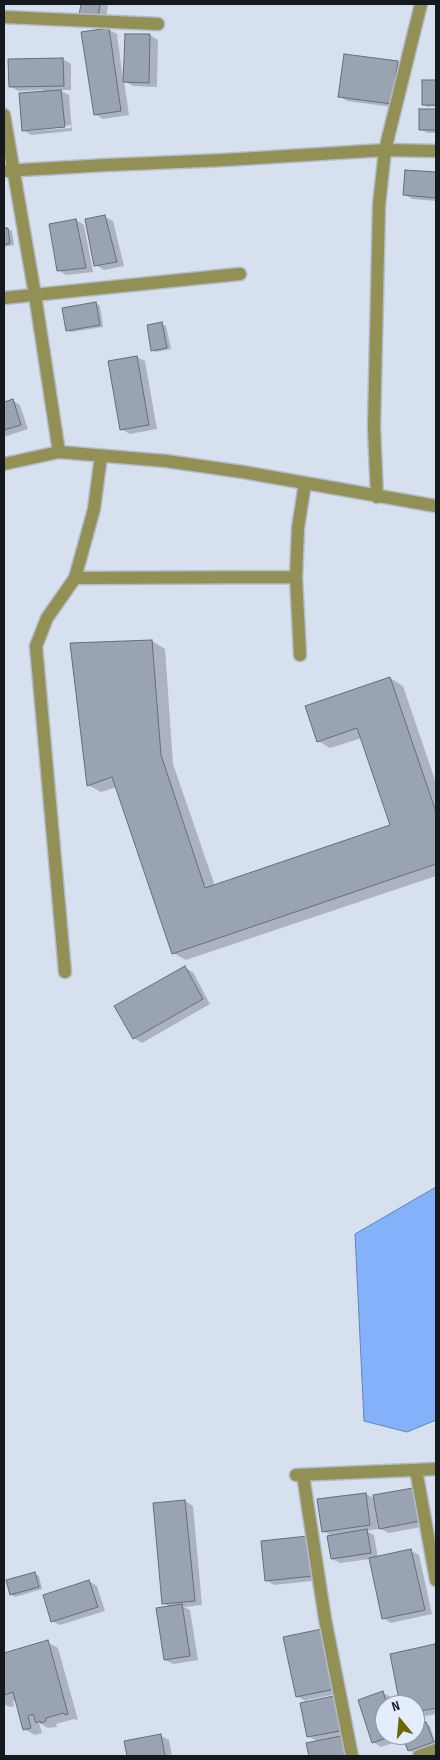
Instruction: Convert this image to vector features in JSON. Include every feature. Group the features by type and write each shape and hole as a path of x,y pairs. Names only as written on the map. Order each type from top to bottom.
{"street":[{"path":"377,497 374,427 378,224 385,150 420,4"},
{"path":"4,17 158,24"},
{"path":"4,115 8,170 35,295 59,452"},
{"path":"8,170 385,150 436,151"},
{"path":"4,298 240,274"},
{"path":"4,464 59,452 166,461 243,472 436,506"},
{"path":"65,972 36,646 47,618 75,578 94,509 101,456"},
{"path":"300,655 296,577 298,528 305,483"},
{"path":"75,578 296,577"},
{"path":"352,1756 299,1475 436,1469"},
{"path":"416,1470 436,1580"},
{"path":"419,1756 436,1750"}],"water":[{"path":"436,1187 436,1420 407,1432 364,1421 355,1234"}],"building":[{"path":"81,4 100,4 98,18 79,15"},
{"path":"109,28 121,111 94,115 81,32"},
{"path":"125,34 150,34 149,83 123,82"},
{"path":"344,54 398,61 392,104 338,97"},
{"path":"63,58 64,86 9,87 8,59"},
{"path":"422,80 436,80 436,105 422,105"},
{"path":"61,90 65,127 22,131 19,93"},
{"path":"419,109 436,109 436,130 419,130"},
{"path":"405,170 436,172 436,198 403,195"},
{"path":"105,215 117,262 94,266 85,219"},
{"path":"76,219 86,268 57,271 49,224"},
{"path":"4,228 8,228 10,243 4,245"},
{"path":"96,302 100,325 66,331 62,308"},
{"path":"162,322 167,348 151,351 147,325"},
{"path":"137,356 149,425 120,430 108,361"},
{"path":"13,399 21,425 4,430 4,402"},
{"path":"152,640 161,755 205,888 390,825 357,728 317,742 305,706 390,677 436,812 436,864 172,954 112,777 87,786 70,643"},
{"path":"185,966 203,999 133,1039 114,1006"},
{"path":"413,1488 420,1521 379,1529 373,1495"},
{"path":"366,1493 370,1525 322,1532 317,1499"},
{"path":"185,1500 195,1601 162,1604 153,1503"},
{"path":"367,1529 371,1553 331,1559 327,1536"},
{"path":"308,1536 313,1576 265,1581 261,1541"},
{"path":"411,1549 425,1610 382,1619 369,1558"},
{"path":"35,1572 39,1587 10,1595 6,1580"},
{"path":"89,1580 98,1607 51,1622 43,1595"},
{"path":"182,1604 190,1656 164,1660 156,1608"},
{"path":"322,1629 335,1689 296,1697 283,1637"},
{"path":"48,1640 68,1714 65,1715 64,1713 46,1718 46,1721 36,1723 33,1714 28,1716 31,1728 23,1730 13,1692 4,1695 4,1653"},
{"path":"435,1644 436,1708 425,1710 425,1695 398,1695 390,1654"},
{"path":"383,1691 384,1695 375,1695 375,1742 372,1743 358,1700"},
{"path":"334,1696 340,1731 307,1737 300,1703"},
{"path":"425,1722 434,1742 408,1751 406,1745 425,1745"},
{"path":"161,1734 165,1756 127,1756 124,1741"},
{"path":"346,1735 351,1756 309,1756 306,1743"}]}
